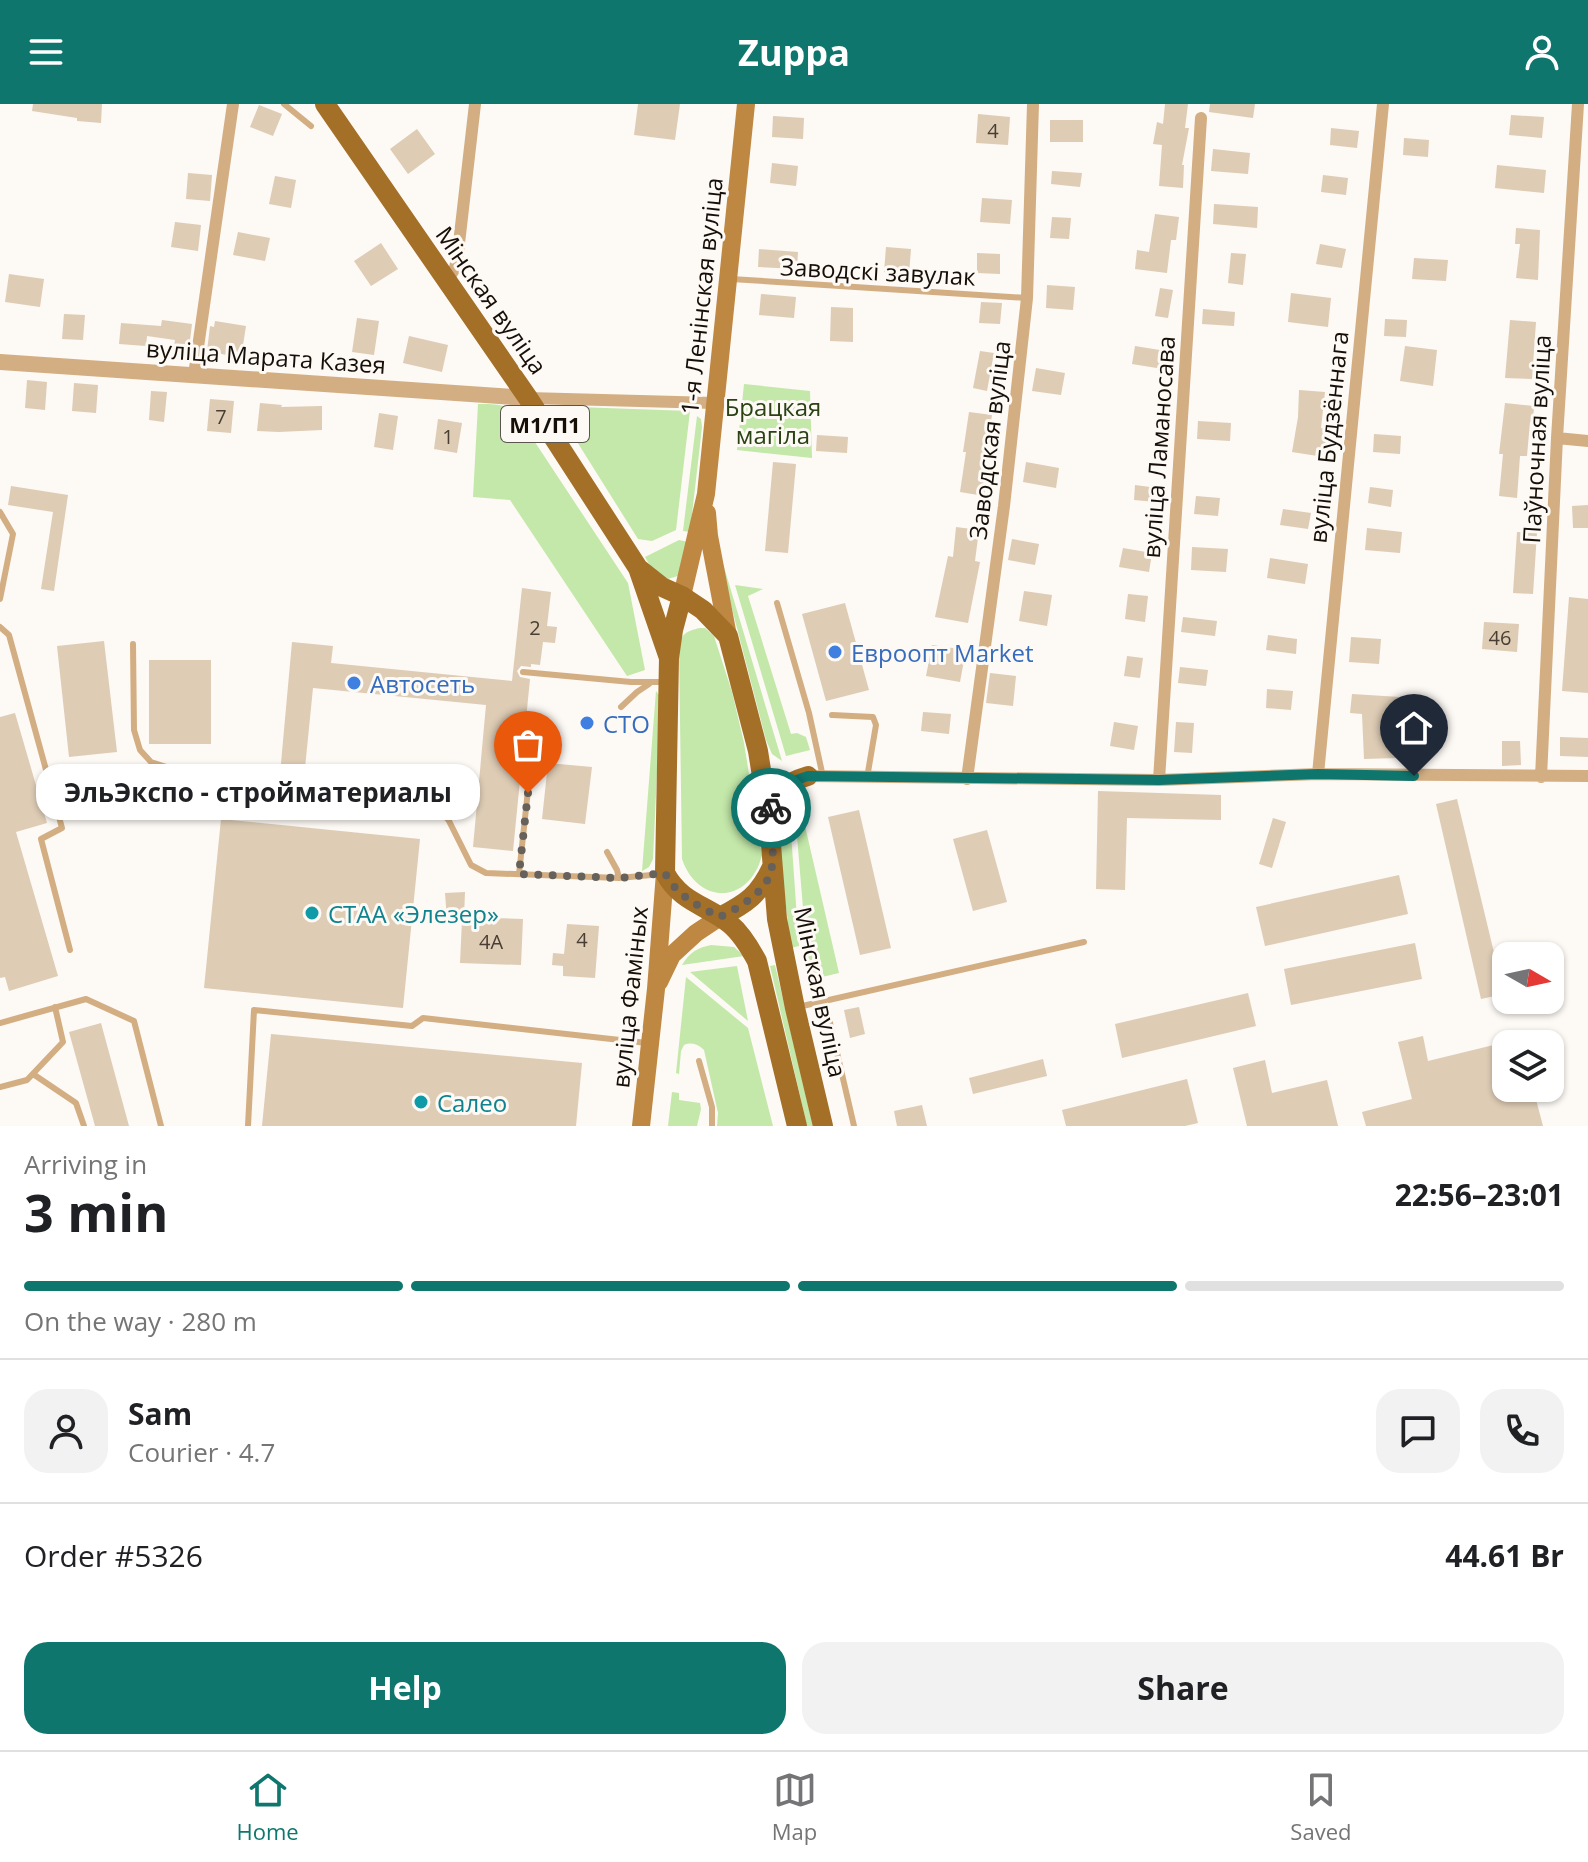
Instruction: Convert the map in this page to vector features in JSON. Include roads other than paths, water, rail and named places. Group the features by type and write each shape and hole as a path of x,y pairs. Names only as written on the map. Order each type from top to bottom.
{"main road":[{"name":"Мінская вуліца","path":"325,104 528,398 638,568"},
{"name":"1-я Ленінская вуліца","path":"706,494 746,104"},
{"path":"669,658 706,494"},
{"path":"706,494 722,629"},
{"name":"М1/П1","path":"638,568 662,587 703,610 722,629"},
{"name":"М1/П1","path":"638,568 669,658 660,682 665,873"},
{"path":"672,636 687,620 697,618 722,629"},
{"name":"Мінская вуліца","path":"722,629 758,751 769,820 777,919 823,1126"},
{"path":"758,751 765,762 774,768 815,777"},
{"path":"769,820 773,799 779,791 796,780 815,777"},
{"path":"656,989 672,955 696,933 762,889 772,867"},
{"path":"665,873 671,884 690,901 737,930 757,961 797,1126"},
{"name":"вуліца Фаміных","path":"641,1126 665,873"}],"street":[{"path":"194,375 233,104"},
{"path":"447,281 455,268 458,252 475,104"},
{"name":"Заводская вуліца","path":"967,779 1004,506 1027,298 1033,104"},
{"name":"вуліца Будзённага","path":"1318,774 1383,104"},
{"name":"Паўночная вуліца","path":"1541,777 1557,438 1578,104"},
{"name":"вуліца Ламаносава","path":"1159,780 1201,118"},
{"name":"вуліца Марата Казея","path":"0,362 528,398"},
{"path":"528,398 714,403"},
{"path":"1557,438 1588,441"},
{"path":"815,777 1159,780 1318,774 1588,776"}],"lane":[{"path":"284,104 311,126"},
{"name":"Заводскі завулак","path":"727,279 1027,298"},
{"path":"0,512 13,534 0,599"},
{"path":"777,603 809,713 815,777"},
{"path":"0,627 9,635 62,828 41,839 70,950"},
{"path":"133,644 134,730 140,750 151,762 231,788 441,811 471,865 486,873 619,878 665,873"},
{"path":"523,672 660,682"},
{"path":"621,707 637,692 660,682"},
{"path":"832,715 873,717 876,725 867,778"},
{"path":"519,874 534,734"},
{"path":"607,852 619,878"},
{"path":"795,1008 1084,942"},
{"path":"0,1023 86,999 134,1021 161,1126"},
{"path":"825,1001 854,1126"},
{"path":"0,1087 27,1080 63,1042 55,1007"},
{"path":"248,1126 254,1010 412,1026 423,1018 650,1043"},
{"path":"699,1061 712,1107 712,1126"},
{"path":"33,1074 76,1103 84,1126"}],"place":[{"name":"Евроопт Market","path":"835,652"},
{"name":"Автосеть","path":"354,683"},
{"name":"СТО","path":"587,723"},
{"name":"ЭльЭкспо - стройматериалы","path":"528,793"},
{"name":"СТАА «Элезер»","path":"312,913"},
{"name":"Салео","path":"421,1102"}],"park label":[{"name":"Брацкая магіла","path":"773,420"}]}
